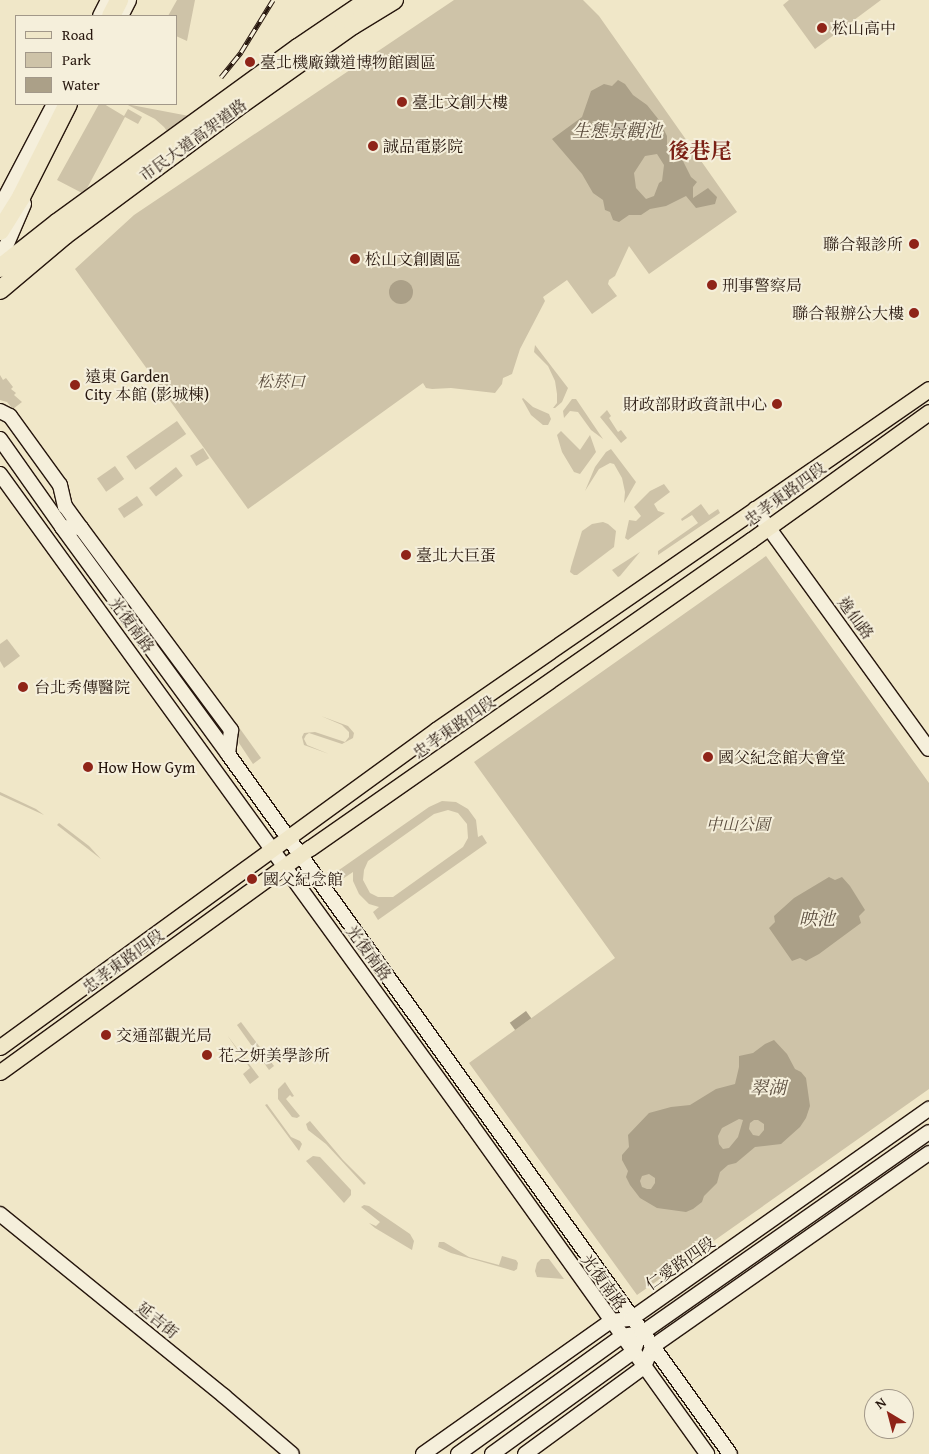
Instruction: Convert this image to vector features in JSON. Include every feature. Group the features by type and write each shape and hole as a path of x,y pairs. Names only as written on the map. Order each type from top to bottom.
{"highway":[{"path":"112,15 119,0"},
{"name":"市民大道高架道路","path":"0,268 57,223 298,48 369,0"},
{"name":"市民大道高架道路","path":"0,290 65,235 236,108 353,25 394,0"},
{"path":"0,232 21,197 67,105"}],"main road":[{"path":"100,15 108,0"},
{"path":"122,15 129,0"},
{"path":"0,207 53,105"},
{"path":"0,260 26,200 75,105"},
{"path":"0,242 26,200"},
{"name":"忠孝東路四段","path":"0,1047 436,730 929,389"},
{"name":"光復南路","path":"0,411 10,416 60,485 65,506 231,730 228,754"},
{"name":"忠孝東路四段","path":"0,1072 300,856 769,527 929,412"},
{"name":"光復南路","path":"0,439 228,754 631,1319 730,1454"},
{"name":"光復南路","path":"0,474 707,1454"},
{"name":"逸仙路","path":"756,508 929,749"},
{"path":"62,527 81,528"},
{"name":"仁愛路四段","path":"423,1454 611,1321 631,1319 929,1109"},
{"path":"492,1454 633,1352 642,1334 929,1132"},
{"path":"525,1454 644,1367 652,1347 929,1153"},
{"name":"延吉街","path":"0,1214 224,1396 292,1454"},
{"path":"458,1454 622,1336 642,1334"}],"green space":[{"path":"177,0 195,0 187,41 178,37 178,15 169,15"},
{"name":"松山文創園區","path":"454,0 583,0 599,16 737,212 649,274 629,246 615,276 609,280 608,284 617,296 592,314 567,280 543,297 545,301 520,349 512,374 503,378 502,384 495,393 451,388 432,389 426,388 423,383 248,509 75,269 134,215"},
{"name":"松山高中","path":"789,0 881,0 815,49 783,5"},
{"path":"98,105 106,105 124,116 128,109 142,117 138,124 125,117 84,194 57,180"},
{"path":"128,105 189,116 182,152 164,127 155,119"},
{"path":"535,345 568,388 562,402 555,408 553,408 557,403 557,394 555,381 548,366 534,352"},
{"path":"0,375 3,380 6,378 13,387 11,389 16,393 14,395 22,402 13,409 7,402 0,400"},
{"path":"523,398 533,407 549,414 551,419 548,425 543,425 531,415"},
{"path":"572,399 576,399 603,439 591,430 578,412 570,411 564,418 563,411"},
{"path":"607,410 611,416 609,418 618,432 621,430 627,438 621,443 600,417"},
{"path":"177,421 186,434 135,470 126,457"},
{"path":"561,431 580,450 590,435 596,452 580,474 574,472 562,452 557,435"},
{"path":"203,448 209,458 196,466 190,456"},
{"path":"611,449 636,482 624,503 625,492 622,478 614,464 610,463 599,469 585,491 595,467 606,452"},
{"path":"115,466 124,479 106,492 97,479"},
{"path":"176,467 183,476 156,497 149,488"},
{"path":"664,484 670,492 654,504 658,511 665,513 628,540 625,538 629,520 636,521 641,516 634,507 650,491"},
{"path":"137,496 143,505 124,518 118,509"},
{"path":"701,504 709,515 718,509 720,513 658,555 658,551 698,523 692,515 682,521 681,519"},
{"path":"603,522 616,531 614,547 577,575 574,575 570,572 582,531 592,524"},
{"path":"640,552 620,576 618,577 612,570"},
{"name":"中山公園","path":"766,556 929,783 929,1089 637,1295 469,1063 615,958 474,762"},
{"path":"7,639 20,656 4,668 0,661 0,644"},
{"path":"321,716 348,726 354,733 353,738 342,744 309,733 306,735 304,739 307,745 329,754 304,745 302,737 304,733 315,732 345,742 349,737 349,732 342,725"},
{"path":"238,726 261,758 253,764 239,743 235,729"},
{"path":"0,792 36,809 44,815 0,795"},
{"path":"442,801 456,802 468,809 476,820 478,837 482,835 487,843 378,920 373,912 379,907 369,904 359,894 353,881 353,872 344,878 339,870 429,807","holes":["448,810 458,813 467,824 468,838 463,847 393,897 378,897 370,893 363,880 364,870 368,861 434,814"]},
{"path":"59,823 89,846 101,859 57,825"},
{"path":"241,1022 274,1066 269,1070 237,1025"},
{"path":"227,1035 259,1077 250,1084 243,1074 250,1068"},
{"path":"285,1082 294,1096 290,1095 286,1099 300,1116 297,1118 292,1117 278,1099 278,1089"},
{"path":"267,1104 291,1137 300,1141 302,1144 299,1151 265,1105"},
{"path":"310,1121 343,1160 366,1183 364,1185 326,1144 308,1130 306,1124"},
{"path":"313,1156 320,1157 351,1190 351,1195 344,1203 306,1161"},
{"path":"364,1205 369,1206 410,1234 414,1241 412,1250 369,1223 376,1226 380,1222 361,1207"},
{"path":"439,1242 444,1242 469,1257 499,1265 502,1256 516,1260 518,1263 517,1269 514,1271 451,1253 438,1247"},
{"path":"541,1259 549,1259 564,1279 537,1277 535,1271 537,1263"}],"water":[{"name":"生態景觀池","path":"618,80 625,84 633,95 647,105 659,120 667,136 667,149 672,155 681,157 691,177 697,182 693,187 693,198 708,188 717,197 715,204 696,208 686,196 666,206 650,209 641,215 629,215 619,222 613,220 610,212 605,210 603,200 593,193 582,174 552,139 582,117 591,91 604,84 612,86","holes":["657,154 664,165 662,181 659,183 654,196 646,199 636,188 634,173 645,156"]},
{"path":"401,280 406,281 412,287 412,297 406,303 401,304 396,303 390,297 389,292 390,287 396,281"},
{"name":"映池","path":"829,877 835,880 842,877 850,886 865,910 859,916 861,923 819,954 806,961 800,958 792,961 769,928 775,922 774,916 794,898"},
{"path":"526,1011 531,1018 515,1030 510,1023"},
{"name":"翠湖","path":"774,1040 787,1054 795,1069 806,1078 810,1106 806,1118 800,1127 781,1144 755,1147 736,1163 728,1165 720,1172 717,1183 704,1196 702,1202 693,1209 686,1212 657,1208 640,1198 626,1177 628,1171 622,1160 622,1155 629,1147 628,1135 649,1113 671,1107 690,1105 716,1089 735,1084 739,1067 739,1056 753,1053","holes":["739,1119 743,1120 738,1137 729,1148 723,1149 719,1144 718,1136 722,1128","754,1120 764,1124 764,1130 759,1136 753,1135 749,1129 750,1123","649,1174 655,1178 655,1183 651,1189 642,1187 640,1181 642,1176"]}],"railway":[{"path":"221,77 241,52 273,0"}],"place":[{"name":"松山高中","path":"822,28"},
{"name":"臺北機廠鐵道博物館園區","path":"250,62"},
{"name":"臺北文創大樓","path":"402,102"},
{"name":"誠品電影院","path":"373,146"},
{"name":"聯合報診所","path":"914,244"},
{"name":"松山文創園區","path":"355,259"},
{"name":"刑事警察局","path":"712,285"},
{"name":"聯合報辦公大樓","path":"914,313"},
{"name":"遠東 Garden City 本館 (影城棟)","path":"75,385"},
{"name":"財政部財政資訊中心","path":"777,404"},
{"name":"臺北大巨蛋","path":"406,555"},
{"name":"台北秀傳醫院","path":"23,687"},
{"name":"國父紀念館大會堂","path":"708,757"},
{"name":"How How Gym","path":"88,767"},
{"name":"國父紀念館","path":"252,879"},
{"name":"交通部觀光局","path":"106,1035"},
{"name":"花之妍美學診所","path":"207,1055"}],"district":[{"name":"後巷尾","path":"700,151"}],"park label":[{"name":"松菸口","path":"281,381"}]}
